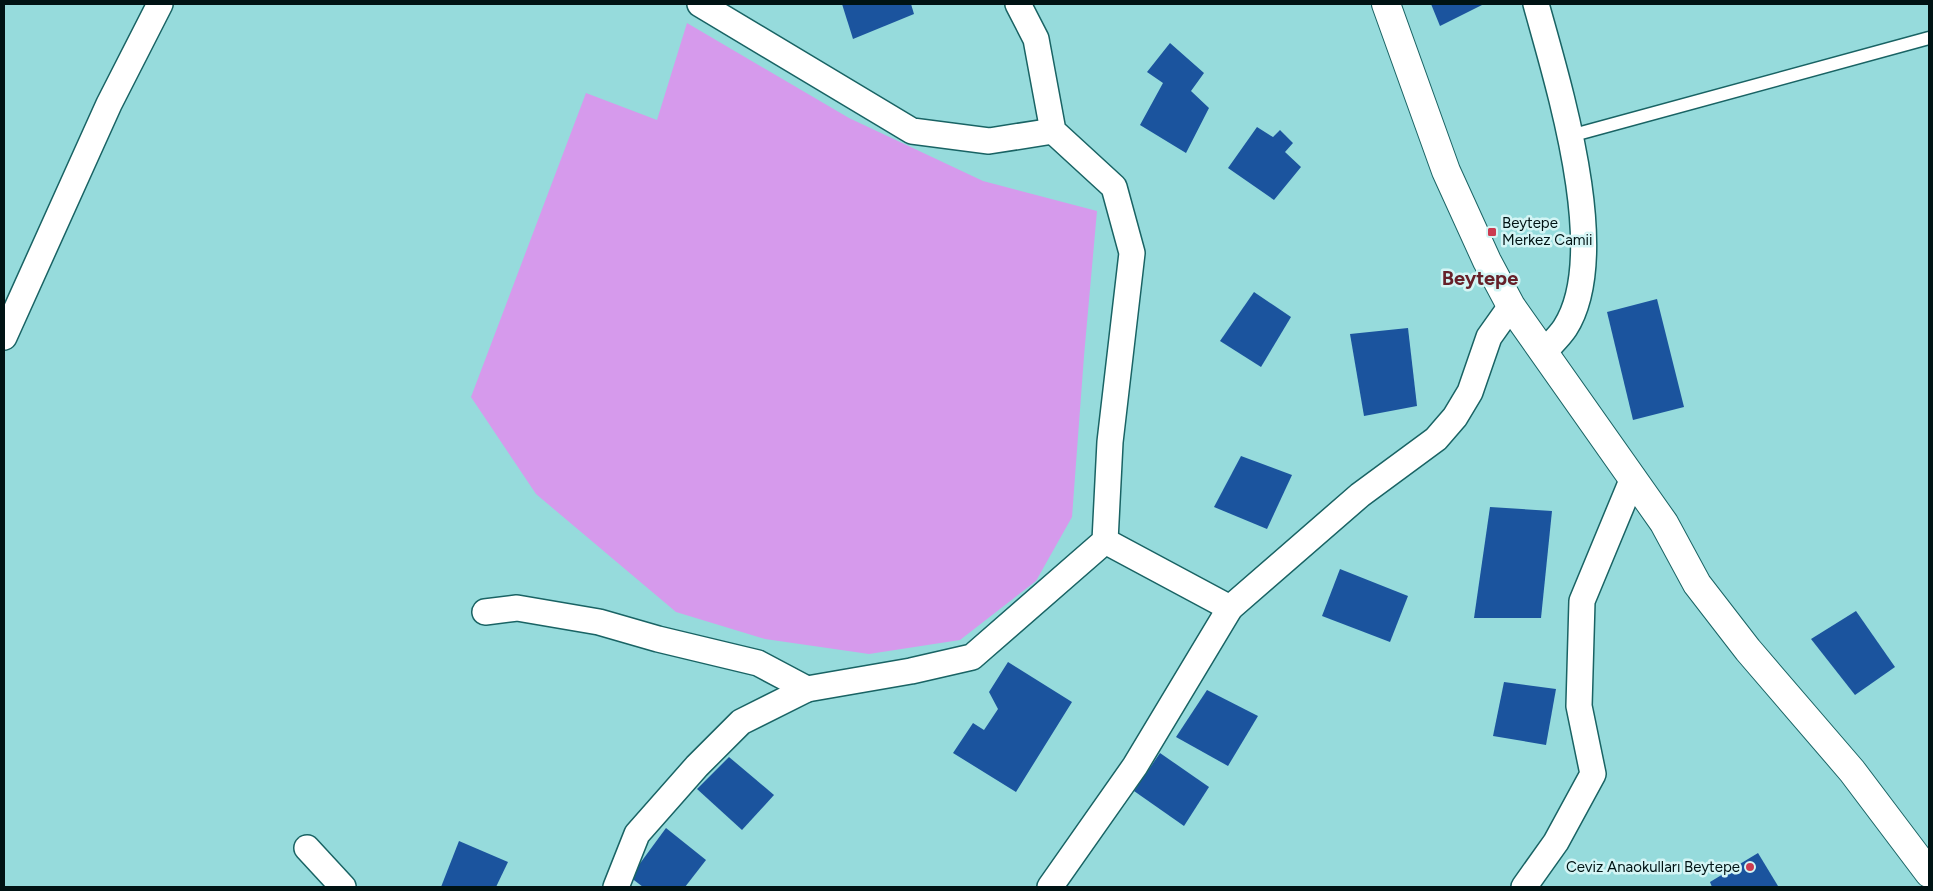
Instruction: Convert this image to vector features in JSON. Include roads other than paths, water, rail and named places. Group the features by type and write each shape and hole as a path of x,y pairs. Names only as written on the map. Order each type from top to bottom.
{"street":[{"path":"4,337 109,104 160,4"},
{"path":"700,4 912,131 989,141 1053,131"},
{"path":"616,887 637,834 697,766 741,722 807,689 911,671 972,657 1105,541 1110,442 1132,253 1114,187 1053,131 1036,38 1018,4"},
{"path":"1386,4 1446,171 1487,262 1511,306 1545,351 1664,523 1697,584 1748,650 1852,770 1929,873"},
{"path":"1536,4 1570,136 1584,222 1584,260 1576,300 1565,328 1545,351"},
{"path":"1050,887 1135,766 1230,608 1360,495 1436,439 1455,417 1470,392 1489,337 1511,306"},
{"path":"1524,887 1556,842 1593,774 1579,706 1582,601 1633,478"},
{"path":"1105,541 1230,608"},
{"path":"485,612 517,608 599,622 658,639 758,663 807,689"},
{"path":"307,848 343,887"}],"lane":[{"path":"1570,136 1929,38"}],"place":[{"name":"Beytepe Merkez Camii","path":"1492,232"},
{"name":"Ceviz Anaokulları Beytepe","path":"1750,867"}],"district":[{"name":"Beytepe","path":"1480,278"}]}
